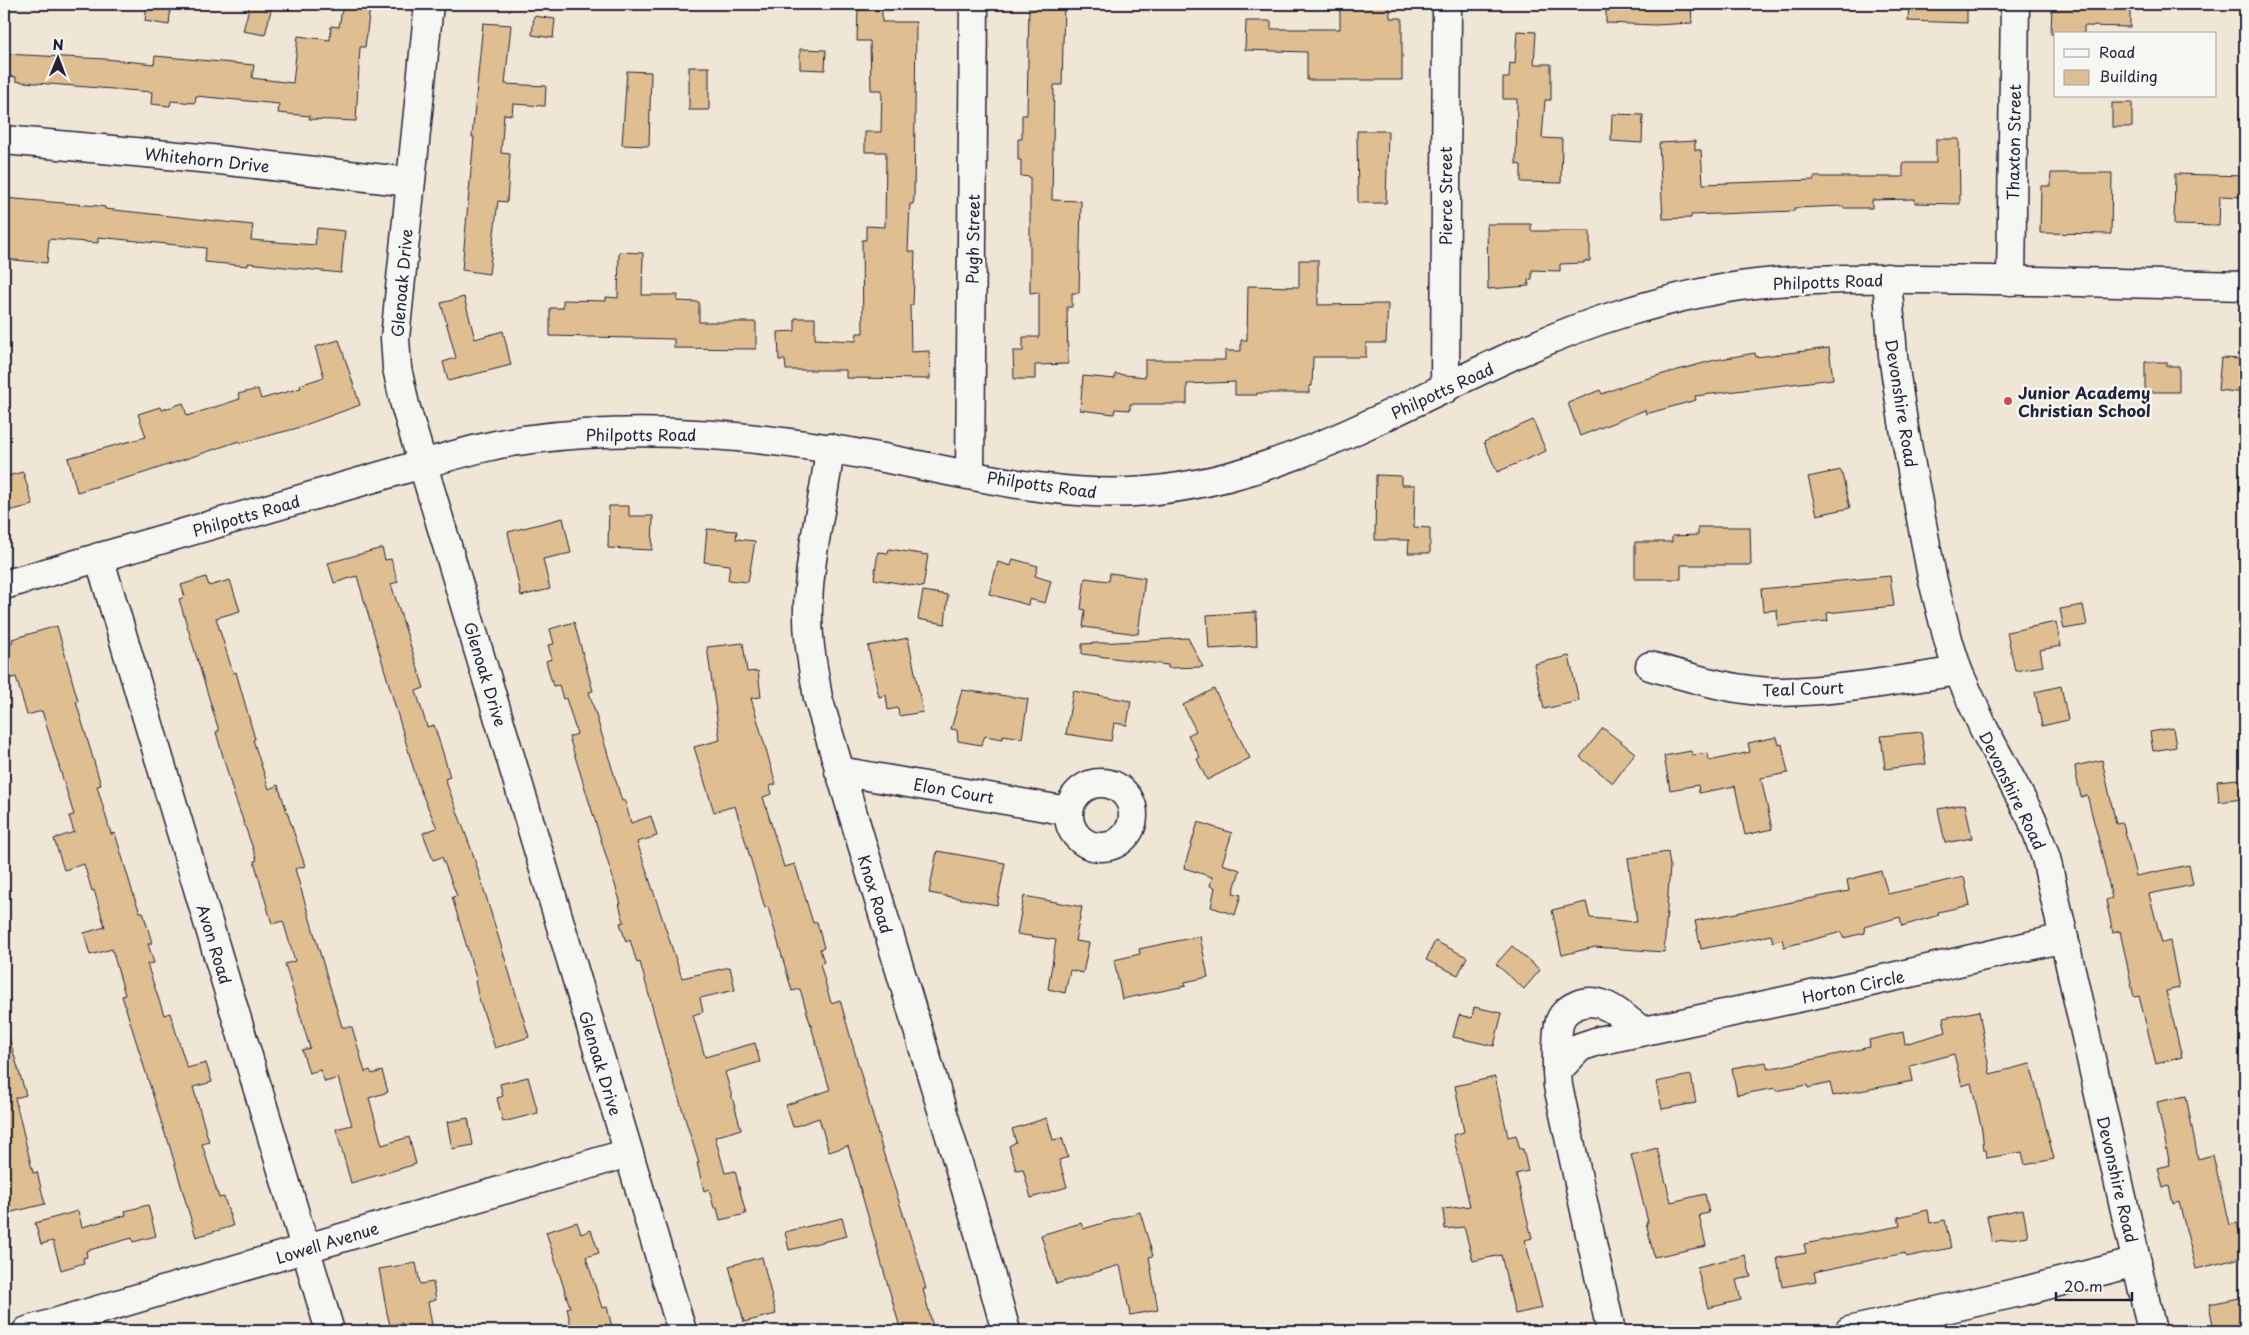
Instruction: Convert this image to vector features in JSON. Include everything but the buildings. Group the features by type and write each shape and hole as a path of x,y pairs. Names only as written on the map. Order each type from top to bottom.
{"street":[{"name":"Glenoak Drive","path":"429,4 395,338 397,368 422,464 682,1331"},
{"name":"Pugh Street","path":"970,474 974,4"},
{"name":"Pierce Street","path":"1445,389 1447,4"},
{"name":"Thaxton Street","path":"2011,281 2015,4"},
{"name":"Whitehorn Drive","path":"4,140 211,159 410,182"},
{"name":"Philpotts Road","path":"4,585 472,450 530,439 609,432 688,433 762,438 830,448 1050,488 1103,492 1145,492 1197,485 1252,472 1313,450 1554,338 1620,314 1718,290 1772,282 1887,278 2245,286"},
{"name":"Devonshire Road","path":"1887,278 1893,356 1904,428 1932,577 1958,671 1984,729 2032,819 2046,858 2152,1331"},
{"name":"Knox Road","path":"830,448 810,580 808,616 809,644 818,698 971,1207 1006,1331"},
{"name":"Avon Road","path":"99,557 330,1331"},
{"name":"Teal Court","path":"1650,666 1703,681 1780,692 1851,686 1958,671"},
{"name":"Elon Court","path":"839,771 1068,810"},
{"name":"Horton Circle","path":"1558,1071 1580,1047 1598,1040 2064,938"},
{"path":"1611,1331 1558,1086 1559,1024 1571,1007 1583,1002 1596,1002 1612,1008 1642,1031"},
{"name":"Lowell Avenue","path":"27,1331 628,1153"},
{"path":"1849,1331 2024,1291 2137,1262"}],"place":[{"name":"Junior Academy Christian School","path":"2008,401"}]}
